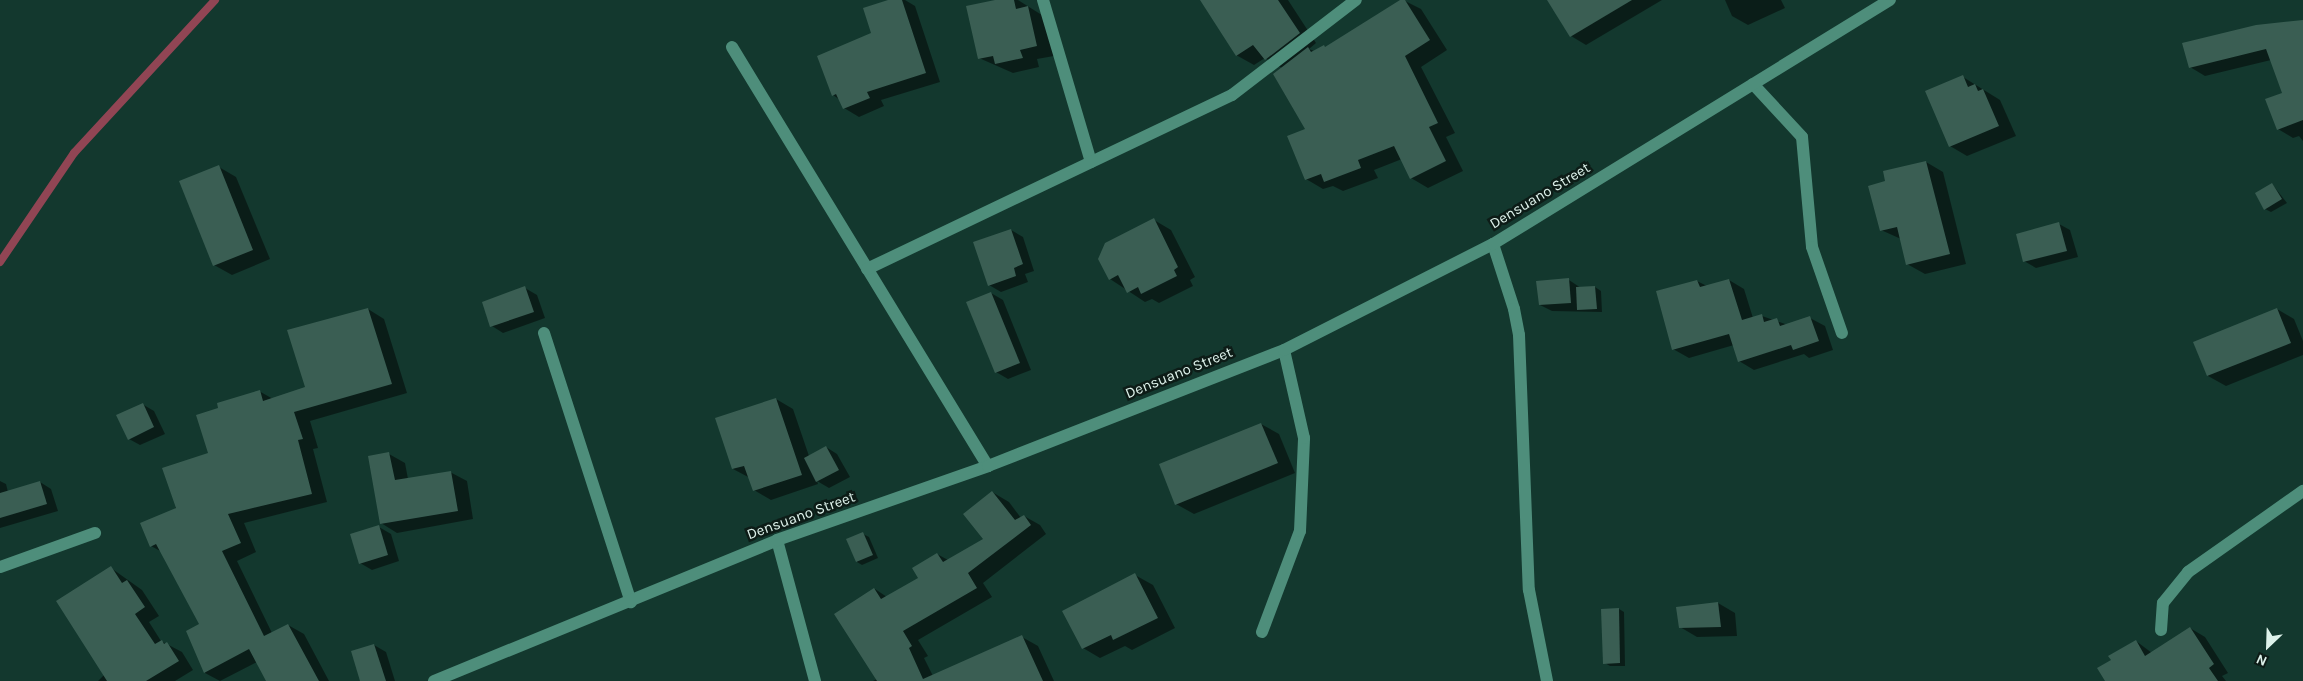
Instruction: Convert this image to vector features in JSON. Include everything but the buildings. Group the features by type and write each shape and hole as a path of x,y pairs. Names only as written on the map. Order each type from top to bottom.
{"street":[{"path":"1043,0 1091,162"},
{"path":"867,269 1232,95 1356,0"},
{"name":"Densuano Street","path":"434,681 631,602 777,540 988,466 1284,350 1493,244 1890,0"},
{"path":"732,47 988,466"},
{"path":"1753,84 1802,137 1812,247 1842,333"},
{"path":"1493,244 1514,309 1519,335 1529,590 1546,681"},
{"path":"544,333 631,602"},
{"path":"1262,632 1300,531 1304,438 1284,350"},
{"path":"2161,630 2163,603 2188,572 2303,491"},
{"path":"0,568 95,533"},
{"path":"777,540 815,681"}],"waterway":[{"path":"0,262 74,153 215,0"}]}
